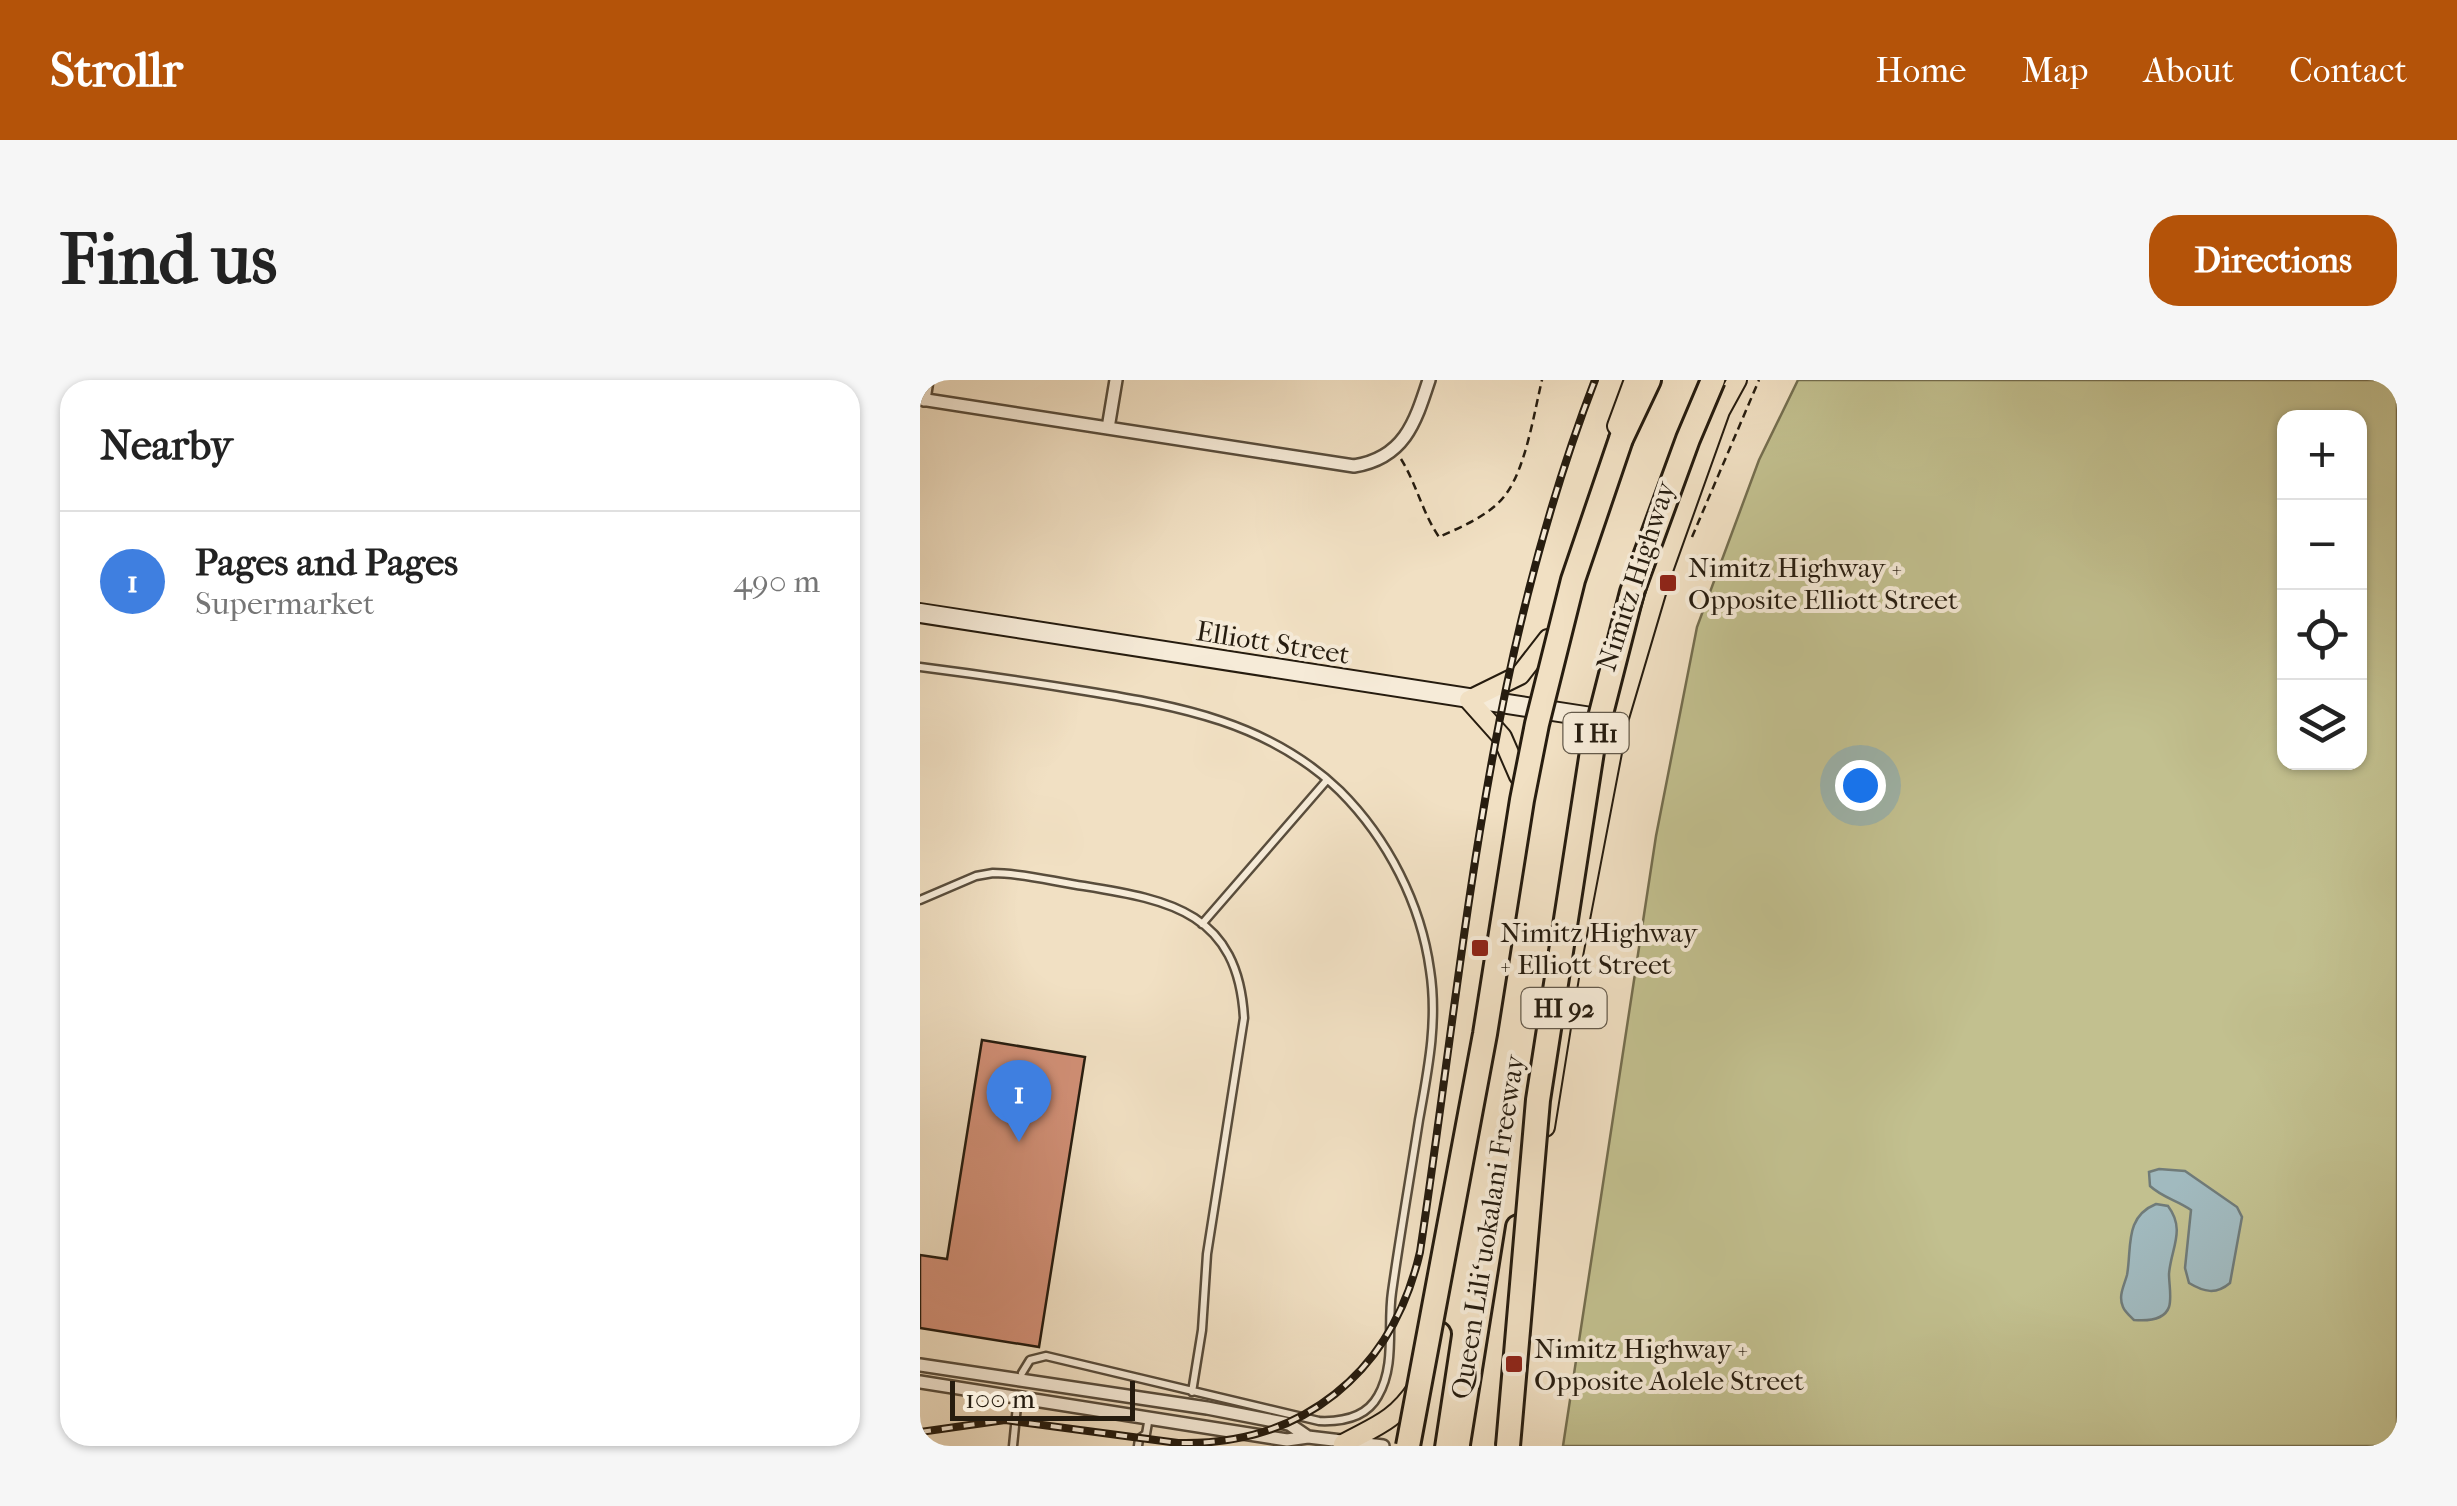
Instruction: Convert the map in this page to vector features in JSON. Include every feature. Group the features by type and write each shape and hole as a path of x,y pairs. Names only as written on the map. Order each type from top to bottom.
{"highway":[{"name":"Queen Liliʻuokalani Freeway","path":"1422,1446 1522,800 1550,664 1584,546 1646,380"},
{"name":"Queen Liliʻuokalani Freeway","path":"1483,1446 1579,827 1611,671 1651,536 1713,380"},
{"path":"1411,1446 1486,1034"},
{"path":"1508,1446 1538,1100"}],"main road":[{"name":"HI 92","path":"1411,1446 1519,776 1548,638 1587,509 1634,380"},
{"name":"Nimitz Highway","path":"1494,1446 1570,971 1618,721 1662,576 1720,411 1738,380"},
{"path":"1519,776 1502,737 1469,700 1520,675 1548,638"},
{"path":"1345,1445 1402,1411 1424,1377"}],"street":[{"path":"928,380 922,400 1343,466 1376,461 1395,450 1415,424 1429,380"},
{"path":"1108,428 1116,380"},
{"name":"Elliott Street","path":"920,613 1533,711 1618,721"},
{"path":"920,1365 1289,1424 1308,1437"},
{"path":"920,1382 1287,1440 1308,1437 1345,1445 1382,1446"},
{"path":"1149,1417 1152,1401"}],"lane":[{"path":"920,668 989,675 1190,709 1254,732 1296,756 1368,823 1397,868 1422,930 1433,994 1432,1042 1391,1295 1388,1365 1374,1403 1355,1417 1319,1421 1046,1356 1030,1360 1022,1373"},
{"path":"1202,924 1326,780"},
{"path":"920,900 976,876 1002,873 1154,898 1202,924 1219,941 1233,965 1244,1018 1206,1254 1202,1330 1192,1392"},
{"path":"1013,1446 1018,1406"},
{"path":"1149,1417 1149,1446"},
{"path":"1138,1446 1139,1439 1146,1434"}],"path":[{"path":"1395,450 1414,482 1424,514 1439,537 1459,528 1506,494 1518,468 1542,380"},
{"path":"1686,551 1760,380"}],"shaded area":[{"path":"1798,380 2397,380 2397,1446 1563,1446 1656,836 1697,627 1759,460"}],"water":[{"path":"2185,1171 2237,1207 2242,1217 2230,1283 2225,1287 2210,1291 2189,1283 2185,1268 2191,1210 2150,1186 2149,1172"},
{"path":"2156,1204 2168,1206 2176,1223 2169,1274 2170,1303 2159,1318 2134,1320 2121,1299 2131,1234 2139,1217"}],"building":[{"path":"982,1040 1085,1057 1039,1347 920,1328 920,1255 947,1259"}],"railway":[{"path":"920,1432 1005,1420 1178,1443 1223,1441 1302,1416 1335,1394 1364,1366 1388,1333 1407,1295 1420,1252 1466,920 1503,703 1558,487 1595,380"}],"place":[{"name":"Nimitz Highway + Opposite Elliott Street","path":"1668,583"},
{"name":"Nimitz Highway + Elliott Street","path":"1480,948"},
{"name":"Pages and Pages","path":"1019,1142"},
{"name":"Nimitz Highway + Opposite Aolele Street","path":"1514,1364"}]}
